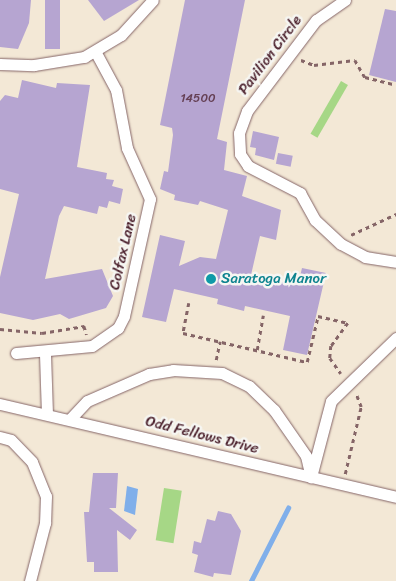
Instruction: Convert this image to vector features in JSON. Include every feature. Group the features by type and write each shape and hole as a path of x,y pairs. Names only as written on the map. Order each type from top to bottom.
{"street":[{"path":"0,64 70,62 95,51 121,35 152,0"},
{"name":"Pavilion Circle","path":"345,0 316,20 247,111 239,134 240,154 248,166 300,193 315,220 341,244 365,257 396,262"},
{"name":"Colfax Lane","path":"16,353 45,354 88,347 107,338 124,316 150,199 128,148 116,90 95,51"},
{"path":"311,477 331,401 396,338"},
{"path":"45,354 47,414"},
{"path":"71,418 87,401 148,374 214,372 249,386 274,410 306,456 311,477"},
{"name":"Odd Fellows Drive","path":"0,404 71,418 396,497"},
{"path":"0,437 10,440 32,462 46,496 45,523 30,581"}],"path":[{"path":"290,52 308,65 355,60 365,76 396,85"},
{"path":"341,244 396,214"},
{"path":"189,304 183,333 307,362 318,316 348,323 331,346 330,358 342,375"},
{"path":"257,350 264,316"},
{"path":"0,329 42,333 84,326 88,347"},
{"path":"214,372 220,341"},
{"path":"343,485 361,407 352,388"}],"green space":[{"path":"341,81 348,85 317,138 310,134"},
{"path":"164,488 182,491 173,543 156,540"}],"water":[{"path":"127,486 138,489 135,515 124,511"}],"building":[{"path":"0,0 31,0 29,23 18,49 0,47"},
{"path":"45,0 60,0 60,49 45,49"},
{"path":"88,0 139,0 104,21"},
{"path":"185,0 245,0 217,139 227,142 224,170 247,176 242,196 281,210 276,240 260,236 251,275 298,285 302,268 326,273 307,355 283,350 290,316 245,306 244,311 217,304 218,299 174,289 166,322 142,317 160,235 185,241 179,266 200,257 216,259 228,210 200,201 198,205 174,200 175,195 160,189 164,171 168,172 173,135 172,128 160,125"},
{"path":"385,9 396,11 396,82 369,75"},
{"path":"22,80 56,88 57,83 90,85 77,167 107,173 106,179 114,180 112,186 123,189 120,204 109,201 107,208 99,206 97,214 64,206 59,216 45,279 102,269 113,296 106,308 69,319 60,314 33,320 0,313 0,277 19,194 0,189 0,101 5,95 18,98"},
{"path":"253,131 279,137 274,160 255,155 256,148 250,147"},
{"path":"278,153 293,156 291,167 276,164"},
{"path":"93,473 118,473 116,508 109,508 137,530 130,540 117,530 118,572 94,572 94,562 87,562 84,512 89,512"},
{"path":"218,511 231,514 241,531 231,575 214,573 213,577 194,572 198,555 192,553 194,541 201,543 207,519 215,521"}],"waterway":[{"path":"251,581 288,508"}],"place":[{"name":"Saratoga Manor","path":"211,279"}]}
